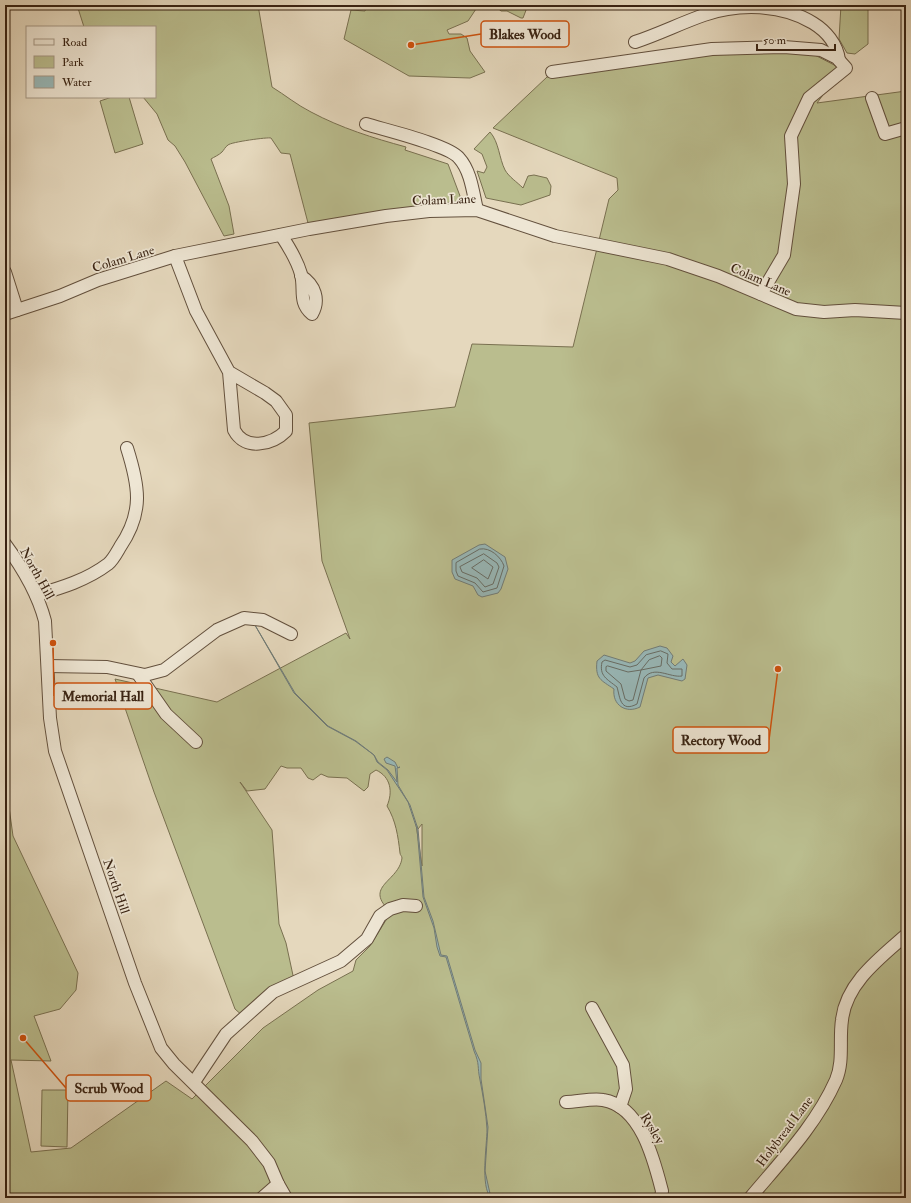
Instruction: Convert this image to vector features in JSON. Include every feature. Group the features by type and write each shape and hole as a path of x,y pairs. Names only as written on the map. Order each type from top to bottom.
{"street":[{"path":"635,42 658,35 704,15 744,7 782,10 801,16 819,27 832,41 838,52 839,60"},
{"path":"552,72 712,49 784,47 821,50 839,60 846,68 809,98 791,136 794,184 784,255 762,294"},
{"path":"872,98 885,134 906,128"},
{"path":"366,124 440,148 458,157 466,167 477,210"},
{"name":"Colam Lane","path":"5,314 60,296 98,280 175,256 386,216 428,211 477,210 555,236 668,260 718,276 796,309 824,312 855,310 906,313"},
{"path":"281,235 290,248 301,276"},
{"path":"175,256 196,311 229,372 234,430 237,436 247,441 262,445 279,438 286,431 286,415 276,401 229,372"},
{"path":"5,272 17,310"},
{"path":"36,595 76,583 109,563 126,538 138,506 135,474 127,448"},
{"name":"North Hill","path":"5,544 15,558 36,595 45,622 50,718 55,751 135,983 164,1053 252,1141 269,1163 286,1198"},
{"path":"48,666 107,667 145,675 164,670 217,630 244,618 263,620 291,634"},
{"path":"138,674 166,714 196,742"},
{"path":"194,1082 226,1034 273,992 341,961 367,939 380,916 390,909 403,905 416,906"},
{"name":"Holybread Lane","path":"750,1198 815,1118 836,1079 842,1054 842,1020 849,994 871,967 906,935"},
{"path":"592,1008 623,1065 626,1089 620,1107"},
{"name":"Rysley","path":"566,1102 603,1100 620,1107 633,1119 649,1145 662,1191 661,1198"},
{"path":"262,1198 278,1184"}],"green space":[{"path":"77,5 258,5 272,87 322,118 369,136 406,147 405,150 448,164 460,196 458,201 308,223 290,154 281,153 271,138 236,142 228,145 221,153 211,159 229,206 234,234 224,236 185,162 175,146 168,140 157,114 144,98 156,98 156,26 84,26"},
{"path":"367,5 492,5 478,6 468,21 447,30 449,34 461,34 467,38 470,51 485,72 470,78 409,76 344,39 351,10 365,11"},
{"path":"494,5 528,5 523,18 521,18 507,11 501,11"},
{"path":"841,5 868,5 868,44 855,54 847,53 839,39"},
{"path":"807,51 842,69 817,103 906,91 906,1198 5,1198 5,778 13,836 78,973 76,990 60,1009 34,1016 51,1061 11,1060 31,1152 71,1148 166,1081 192,1099 263,1028 318,990 353,971 356,960 370,946 391,912 383,903 380,896 381,890 384,884 395,873 402,858 395,823 387,806 390,790 388,781 385,777 376,770 370,774 368,787 364,791 347,778 328,777 321,774 313,780 308,778 301,768 287,768 281,766 265,789 247,791 240,782 272,830 279,924 286,943 294,980 244,1017 235,1009 154,792 115,679 217,702 346,633 350,639 322,561 309,423 455,407 472,344 573,347 609,199 618,190 617,178 493,128 547,77 691,56","holes":["416,824 418,829 422,824 422,866"]},
{"path":"109,98 129,98 143,144 115,153 100,101"},
{"path":"490,132 497,145 505,170 509,175 523,188 528,176 534,175 547,178 551,186 550,195 521,205 486,198 477,171 484,173 487,167 482,154 474,149"},
{"path":"42,1090 68,1090 67,1147 41,1146"}],"water":[{"path":"485,544 505,557 508,569 501,589 498,593 482,597 478,595 473,586 455,579 452,572 452,560 479,545"},
{"path":"252,620 295,693 328,726 356,741 374,755 355,741 327,726 294,693"},
{"path":"660,646 667,648 673,656 671,662 675,666 683,659 687,665 685,679 682,681 658,675 648,678 640,707 635,709 625,709 621,707 615,700 614,689 602,681 598,675 597,661 604,655 630,663 635,661 644,651"},
{"path":"374,755 378,762 388,770 397,782 395,766 386,763 384,759 387,757 395,762 398,768 398,785 410,805 418,829 424,897 433,921 441,955 447,956 475,1050 481,1063 481,1079 488,1127 485,1171 487,1129 478,1063 446,957 440,956 434,928 423,897 417,829 408,802 387,770 377,762"},
{"path":"485,1171 491,1198 486,1185 485,1175"}],"place":[{"name":"Blakes Wood","path":"411,45"},
{"name":"Memorial Hall","path":"53,643"},
{"name":"Rectory Wood","path":"778,669"},
{"name":"Scrub Wood","path":"23,1038"}]}
